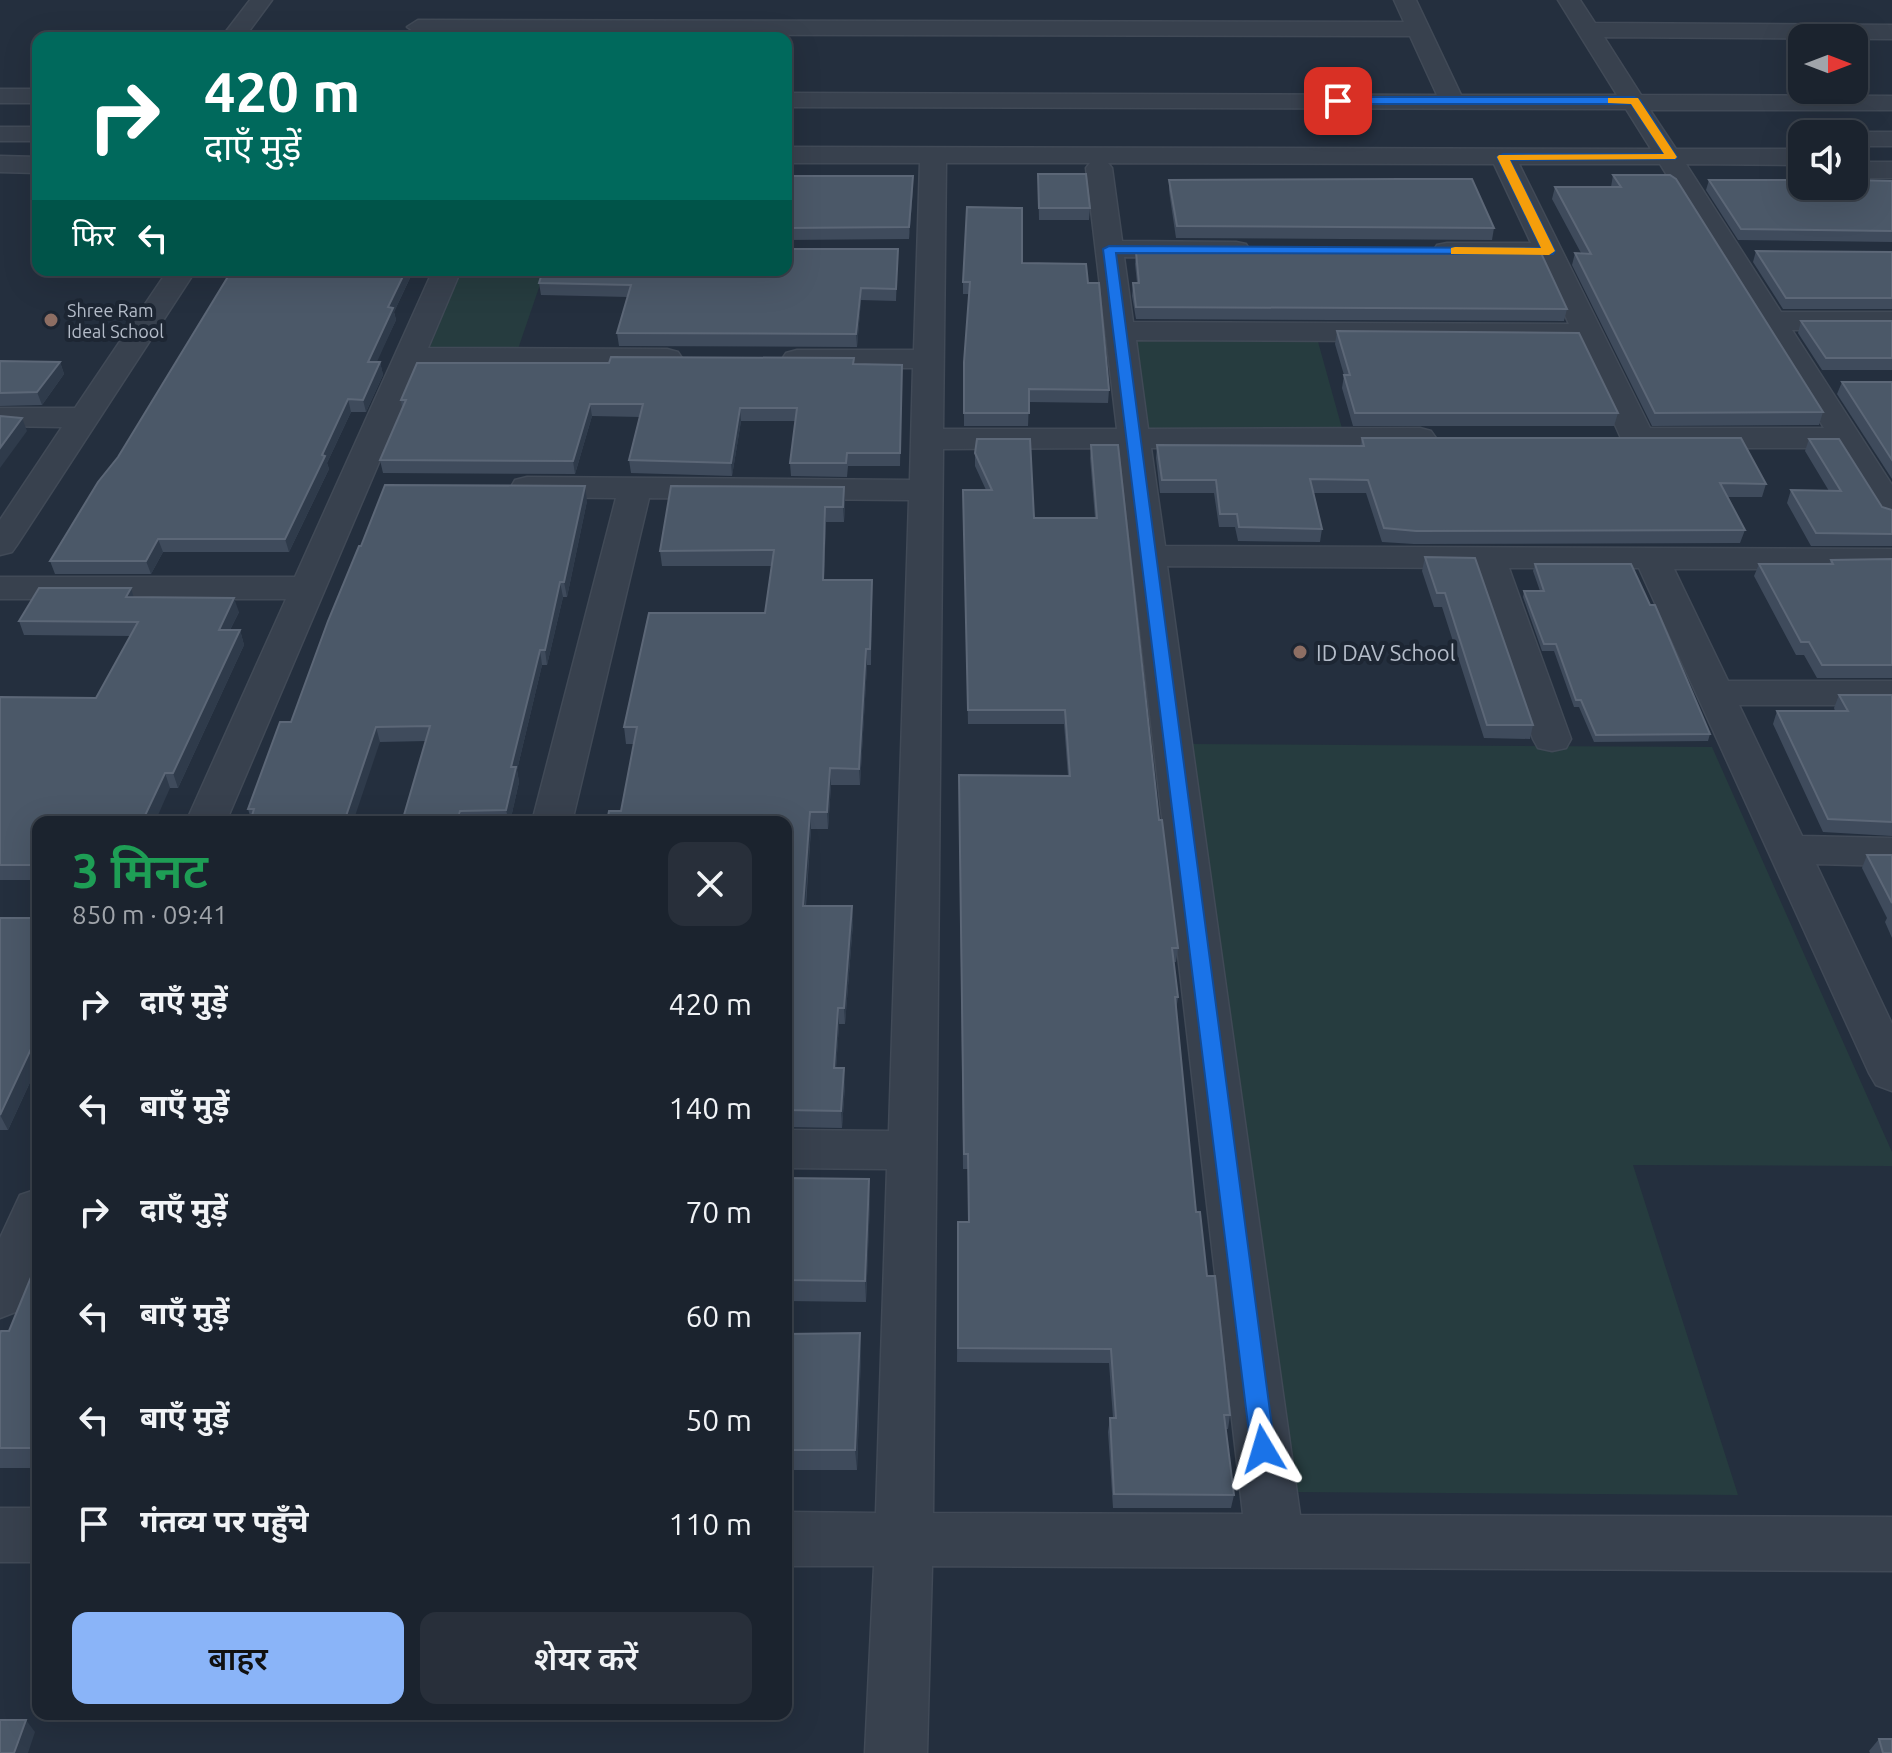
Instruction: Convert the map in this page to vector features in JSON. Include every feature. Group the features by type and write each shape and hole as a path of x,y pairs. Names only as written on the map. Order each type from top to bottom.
{"street":[{"path":"237,32 261,0"},
{"path":"416,32 433,0"},
{"path":"555,27 567,0"},
{"path":"973,28 974,0"},
{"path":"1116,0 1120,28"},
{"path":"1252,0 1261,29"},
{"path":"1405,0 1452,101"},
{"path":"1569,0 1845,438 1881,476 1892,511"},
{"path":"438,32 555,27 1418,29"},
{"path":"1589,30 1892,32"},
{"path":"0,96 32,96"},
{"path":"792,100 1892,103"},
{"path":"0,134 32,134"},
{"path":"792,136 1788,157"},
{"path":"1868,139 1892,139"},
{"path":"792,155 1099,168 1506,163 1668,155 1788,140"},
{"path":"0,154 32,154"},
{"path":"1668,155 1788,168"},
{"path":"1868,157 1892,157"},
{"path":"792,167 933,162 1506,163"},
{"path":"896,1753 904,1539 927,439 928,359 916,250 933,162"},
{"path":"1506,163 1588,333 1624,438 1845,438"},
{"path":"0,164 32,165"},
{"path":"1099,168 1275,1541"},
{"path":"1868,170 1892,170"},
{"path":"1109,249 1266,250"},
{"path":"1423,251 1549,251"},
{"path":"1726,251 1756,251"},
{"path":"3,536 178,276"},
{"path":"209,816 308,588 369,486 409,357 444,276"},
{"path":"1771,321 1892,321"},
{"path":"1120,331 1588,333"},
{"path":"409,357 692,358"},
{"path":"771,359 928,359"},
{"path":"1810,382 1851,382"},
{"path":"0,417 84,418"},
{"path":"927,439 1450,438"},
{"path":"494,487 925,490"},
{"path":"553,816 635,488"},
{"path":"1149,556 1892,559"},
{"path":"1488,557 1552,739"},
{"path":"1652,558 1892,1073"},
{"path":"0,588 308,588"},
{"path":"1715,693 1892,693"},
{"path":"1788,850 1892,852"},
{"path":"792,1149 912,1150"},
{"path":"0,1296 32,1223"},
{"path":"0,1535 32,1535"},
{"path":"792,1539 1892,1544"}],"green space":[{"path":"459,276 543,276 518,349 429,349"},
{"path":"1134,338 1317,338 1343,432 1146,431"},
{"path":"1189,744 1712,747 1892,1152 1892,1166 1633,1165 1738,1495 1288,1492"}],"building":[{"path":"1038,174 1086,174 1090,208 1039,208"},
{"path":"1613,175 1670,175 1676,179 1823,412 1655,413 1575,253 1591,254 1555,187 1621,187"},
{"path":"792,176 913,176 909,227 792,228"},
{"path":"1472,179 1494,228 1177,226 1169,180"},
{"path":"1709,180 1788,180 1788,200 1868,200 1868,180 1892,181 1892,231 1741,229"},
{"path":"967,207 1022,208 1022,263 1086,264 1088,283 1099,283 1109,390 1029,389 1029,413 964,413 970,282 963,282"},
{"path":"1180,248 1504,250 1505,253 1541,253 1567,309 1136,307 1133,283 1139,283 1136,252 1180,252"},
{"path":"792,249 898,249 896,289 861,288 856,334 617,333 631,285 539,283 541,276 792,276"},
{"path":"1756,251 1892,252 1892,298 1786,298"},
{"path":"228,276 403,276 388,307 393,308 368,362 380,362 363,400 348,399 322,455 325,456 285,539 158,539 146,561 50,561 98,482 118,457"},
{"path":"1801,321 1892,321 1892,358 1826,358"},
{"path":"1337,331 1579,333 1618,413 1355,413 1344,375 1350,375"},
{"path":"611,357 854,358 853,364 902,365 900,453 847,453 846,463 790,463 797,408 740,408 731,463 629,460 643,404 590,404 573,461 380,460 406,400 401,400 417,363 609,363"},
{"path":"0,361 60,362 37,392 0,393"},
{"path":"1842,382 1892,382 1892,460"},
{"path":"0,416 22,418 0,448"},
{"path":"1362,438 1741,438 1766,484 1720,483 1745,530 1416,531 1384,528 1368,480 1310,479 1322,529 1239,527 1237,514 1220,514 1216,480 1162,480 1157,445 1364,446"},
{"path":"977,439 1030,439 1034,518 1097,518 1091,445 1118,445 1159,820 1162,820 1178,948 1172,948 1178,997 1175,997 1196,1212 1200,1212 1207,1276 1215,1276 1230,1415 1224,1415 1234,1495 1114,1494 1110,1418 1116,1418 1111,1349 958,1348 958,1222 969,1222 968,1154 964,1154 959,775 1070,776 1065,710 968,710 963,490 992,490 975,453"},
{"path":"1809,439 1839,439 1882,507 1892,510 1892,534 1816,533 1791,490 1841,491"},
{"path":"385,485 585,486 564,582 560,582 545,650 540,650 511,767 516,767 506,810 460,811 459,816 404,816 430,726 376,727 346,816 252,816 254,809 248,809 280,722 291,722 328,621"},
{"path":"671,486 844,487 843,507 825,507 823,580 872,580 870,649 866,649 859,769 830,768 827,812 810,812 803,906 852,906 844,1008 838,1008 834,1068 844,1068 841,1111 792,1110 792,816 608,816 609,811 621,811 637,727 624,727 649,613 765,613 774,550 660,551"},
{"path":"1425,557 1475,558 1533,725 1487,725 1445,593 1437,593"},
{"path":"1892,559 1892,665 1822,665 1809,642 1801,642 1759,564 1833,564 1831,560"},
{"path":"1535,564 1631,564 1650,605 1655,605 1710,734 1596,735 1581,700 1576,700 1556,644 1544,644 1524,591 1544,591"},
{"path":"39,588 131,588 126,597 234,598 219,630 240,630 173,773 165,773 145,816 32,816 32,865 0,865 0,697 96,698 138,622 19,621"},
{"path":"1839,695 1892,695 1892,822 1828,819 1777,711 1848,711"},
{"path":"1867,855 1892,855 1892,903"},
{"path":"0,918 32,918 32,1047 0,1115"},
{"path":"792,1178 869,1179 865,1281 792,1280"},
{"path":"32,1275 32,1448 0,1448 0,1334 1,1331 9,1331"},
{"path":"860,1333 855,1450 792,1450 792,1334"},
{"path":"0,1720 26,1720 14,1753 0,1753"},
{"path":"1879,1739 1892,1739 1892,1753 1883,1753"}],"slow traffic":[{"path":"1455,251 1549,251 1503,157 1671,157 1634,100 1612,101"}],"place":[{"name":"Shree Ram Ideal School","path":"51,320"},
{"name":"ID DAV School","path":"1300,652"}],"route":[{"path":"1263,1449 1109,249 1549,251 1503,157 1671,157 1634,100 1338,101"}]}
